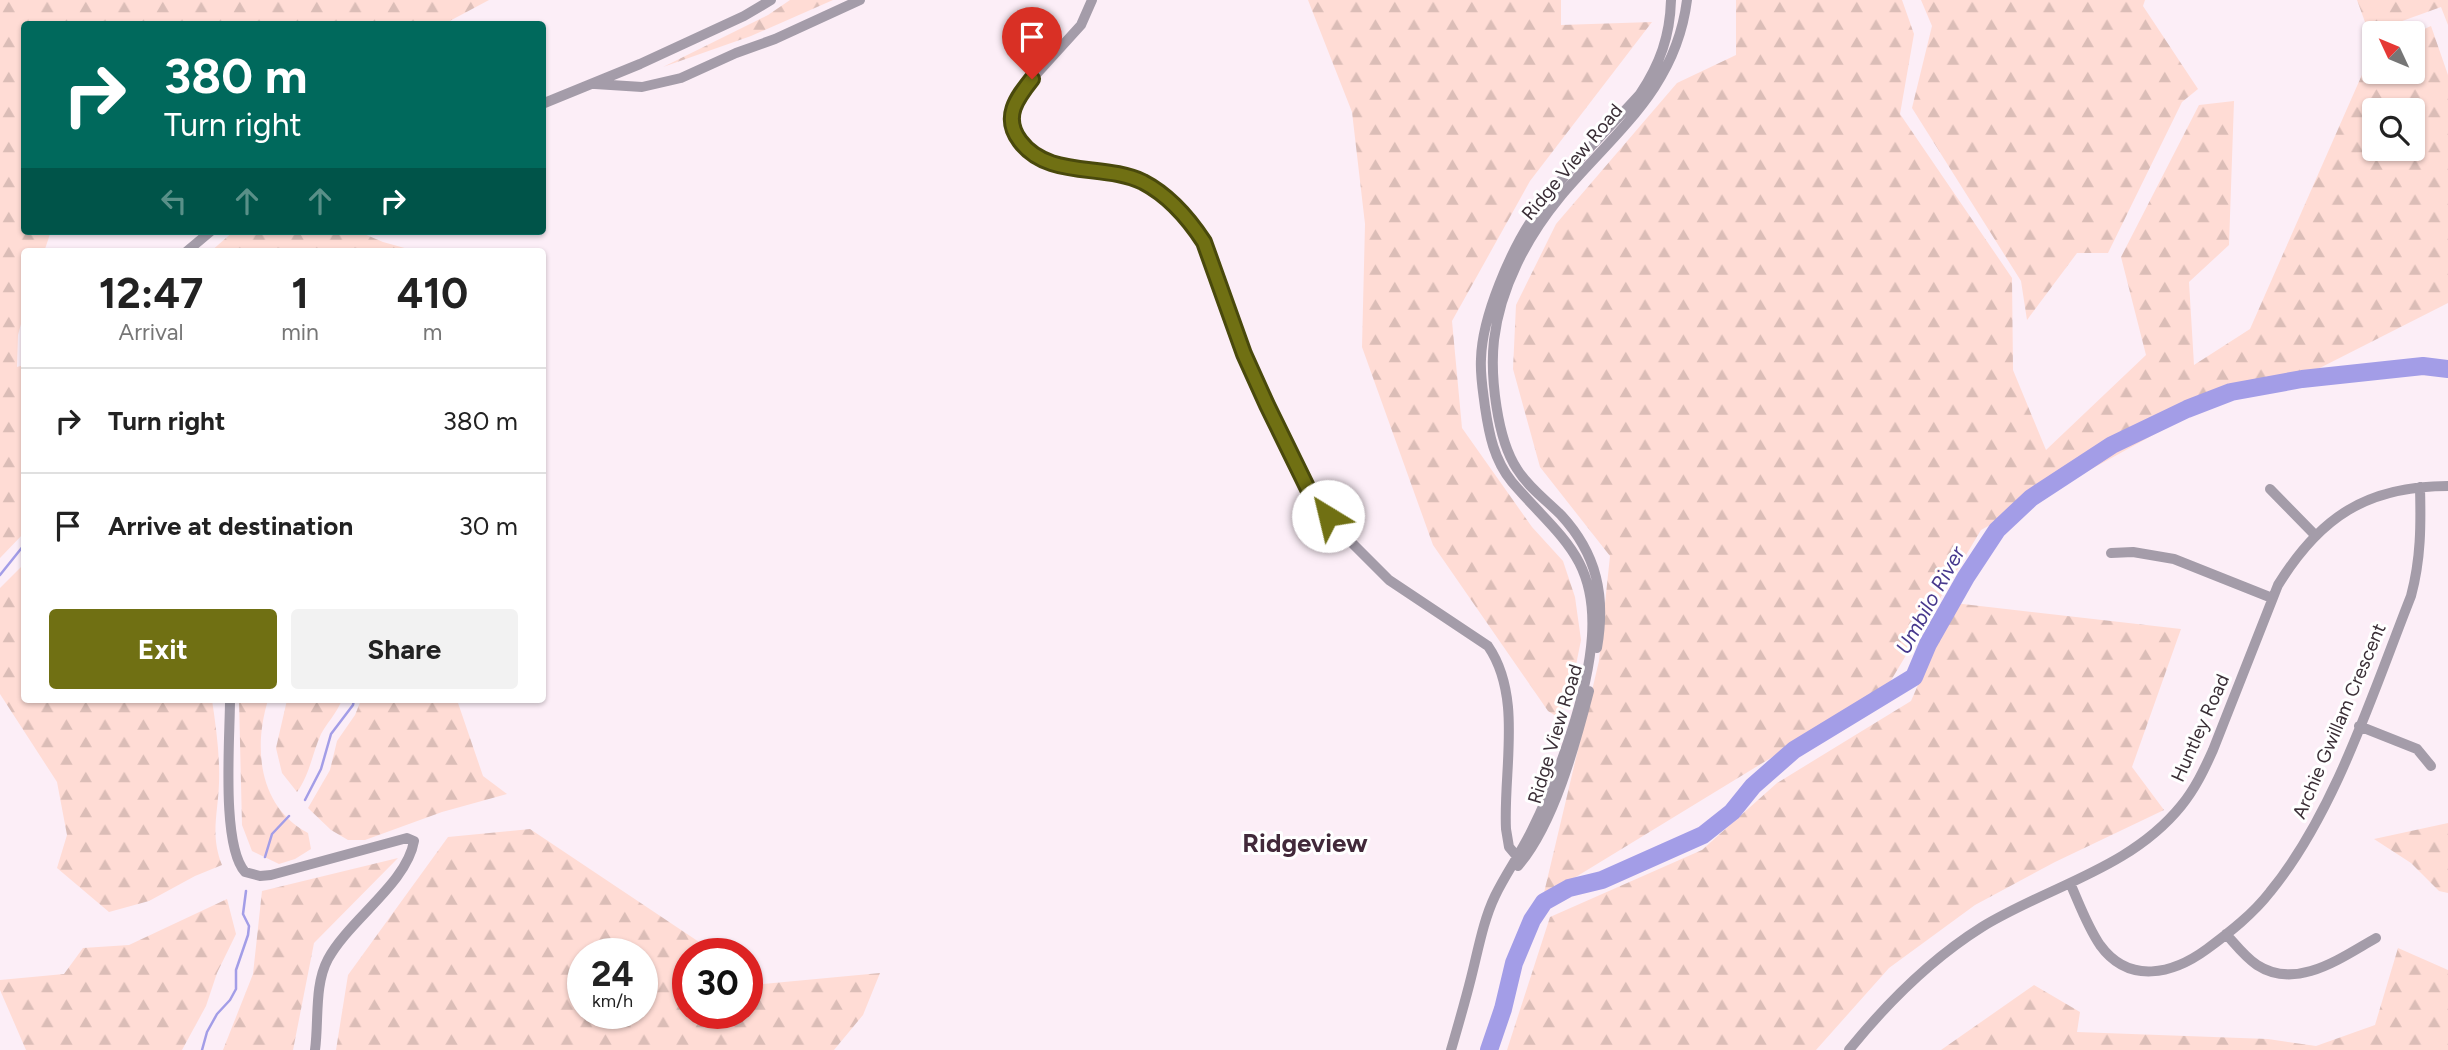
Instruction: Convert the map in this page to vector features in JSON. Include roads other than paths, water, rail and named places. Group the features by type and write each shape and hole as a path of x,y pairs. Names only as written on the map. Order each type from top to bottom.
{"street":[{"path":"546,102 595,84 744,16 771,0"},
{"path":"595,84 642,87 681,78 860,0"},
{"path":"1092,0 1081,25 1016,100 1011,123 1017,138 1029,152 1051,164 1116,173 1143,182 1181,212 1204,242 1244,354 1309,491 1348,540 1389,580 1488,646 1504,678 1508,697 1505,820 1509,847 1519,859"},
{"name":"Ridge View Road","path":"1602,143 1640,94 1659,63 1667,39 1671,0"},
{"name":"Ridge View Road","path":"1451,1050 1487,918 1502,884 1519,859 1552,783 1581,695 1592,636 1591,597 1581,561 1510,480 1500,464 1487,420 1482,383 1484,331 1495,298 1534,216 1561,180 1637,113 1665,72 1678,40 1687,0"},
{"path":"191,248 206,235"},
{"name":"Huntley Road","path":"1849,1050 1907,987 1960,943 1993,921 2129,853 2155,834 2182,805 2213,750 2272,598 2293,560 2315,536 2334,519 2379,496 2420,487 2448,486"},
{"name":"Archie Gwillam Crescent","path":"2070,883 2102,948 2121,965 2137,970 2168,970 2180,966 2226,934 2270,893 2306,841 2326,804 2415,582 2421,533 2420,487"},
{"path":"2270,489 2315,536"},
{"path":"2111,553 2133,552 2162,556 2272,598"},
{"path":"230,703 230,813 236,858 245,872 260,876 271,875 407,838 414,841 402,870 340,943 324,967 315,1050"},
{"path":"2359,726 2417,749 2431,766"},
{"path":"2226,934 2256,965 2279,974 2315,971 2376,938"}],"waterway":[{"name":"Umbilo River","path":"1489,1050 1503,1009 1514,963 1532,920 1544,902 1569,888 1602,880 1703,835 1732,812 1753,786 1794,750 1914,677 1928,644 1966,577 1997,530 2031,498 2112,445 2187,409 2231,392 2302,379 2423,366 2448,369"},
{"path":"0,575 21,549"},
{"path":"305,800 321,769 331,734 353,703"},
{"path":"265,857 272,834 289,816"},
{"path":"202,1050 207,1032 217,1014 236,989 236,970 249,926 243,914 246,891"}],"district":[{"name":"Ridgeview","path":"1305,843"}]}
